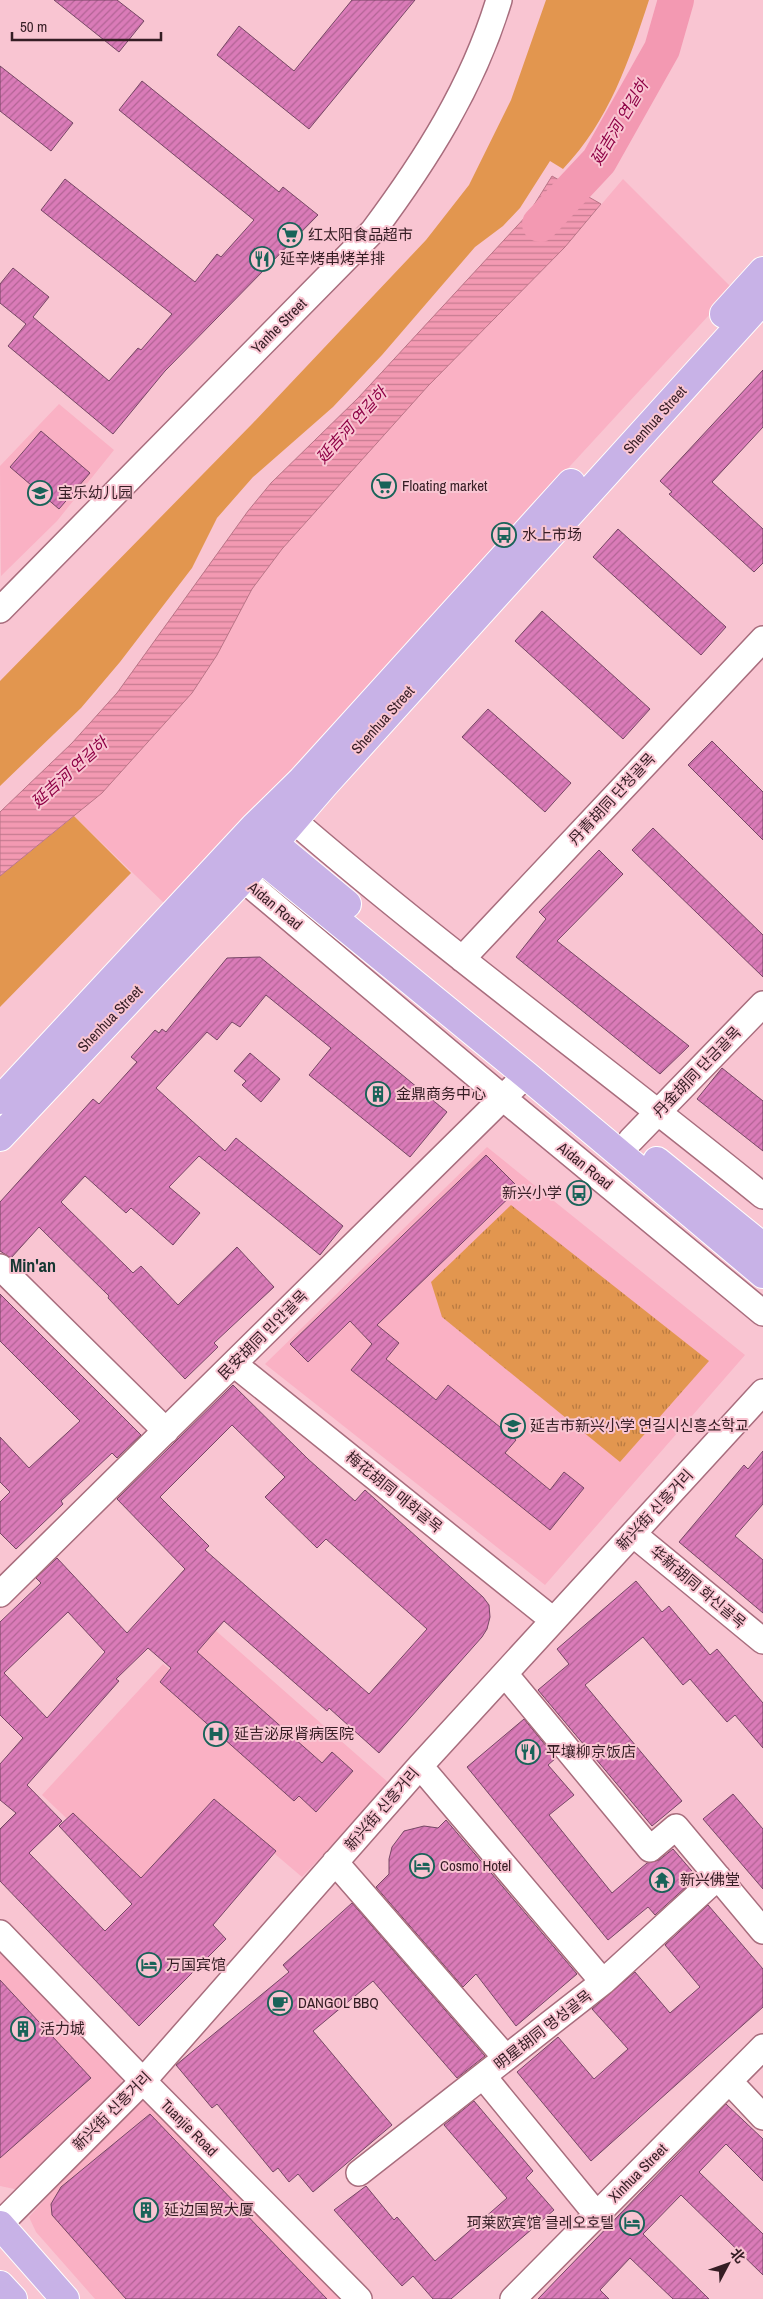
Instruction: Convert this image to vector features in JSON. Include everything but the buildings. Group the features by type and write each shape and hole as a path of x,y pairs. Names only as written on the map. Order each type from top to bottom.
{"main road":[{"name":"Shenhua Street","path":"0,1100 257,842 308,773 763,272"},
{"name":"Shenhua Street","path":"0,1137 242,879 257,842 293,820 760,311"},
{"name":"Aidan Road","path":"257,842 526,1075 763,1274"},
{"path":"257,842 763,1247"},
{"path":"0,2224 65,2299"},
{"path":"0,2285 13,2299"}],"street":[{"name":"Yanhe Street","path":"0,610 373,231 408,184 449,118 490,31 499,0"},
{"name":"丹青胡同 단청골목","path":"462,960 763,639"},
{"path":"293,820 462,960 659,1111 763,1196"},
{"name":"Aidan Road","path":"242,879 763,1313"},
{"name":"丹金胡同 단금골목","path":"631,1140 763,1004"},
{"name":"民安胡同 민안골목","path":"0,1594 526,1075"},
{"path":"0,1268 166,1431"},
{"name":"梅花胡同 매화골목","path":"234,1364 553,1620"},
{"name":"新兴街 신흥거리","path":"0,2224 143,2081 420,1766 763,1392"},
{"name":"华新胡同 화신골목","path":"633,1534 763,1641"},
{"path":"504,1674 650,1849 676,1827 763,1931"},
{"path":"420,1766 603,1982"},
{"path":"335,1862 506,2058"},
{"name":"明星胡同 명성골목","path":"359,2173 603,1982 718,1877"},
{"name":"Tuanjie Road","path":"0,1933 143,2081 359,2299"},
{"name":"Xinhua Street","path":"513,2299 763,2047"},
{"path":"483,2076 597,2215"},
{"path":"730,2082 763,2117"}],"shaded area":[{"path":"623,179 733,289 166,905 74,816 102,793 192,693 217,655 252,589 282,549 428,386 565,247"},
{"name":"宝乐幼儿园","path":"59,404 114,450 57,521 1,576 0,466"},
{"name":"延吉市新兴小学 연길시신흥소학교","path":"487,1147 745,1355 545,1585 265,1364"},
{"name":"延吉泌尿肾病医院","path":"215,1630 390,1784 302,1877 235,1820 138,1886 42,1795 163,1664 176,1674"},
{"path":"0,1949 123,2074 120,2088 19,2190 0,2186"},
{"name":"延边国贸大厦","path":"139,2097 147,2097 343,2299 95,2299 36,2232 29,2217"}],"green space":[{"path":"546,0 649,0 625,68 605,111 593,131 563,169 550,161 520,208 503,226 475,247 382,355 333,407 253,477 217,518 192,568 120,662 81,708 0,786 0,681 252,424 426,240 469,185 511,100"},
{"path":"74,816 131,873 0,1007 0,876"},
{"path":"511,1205 709,1361 620,1462 442,1317 431,1282"}],"water":[{"path":"552,176 601,204 565,247 428,386 282,549 252,589 217,655 192,693 102,793 0,876 0,812 72,743 117,693 248,511 271,483 358,398 529,213"}],"waterway":[{"name":"延吉河 연길하","path":"540,224 599,161 662,49 676,0"}],"place":[{"name":"红太阳食品超市","path":"290,235"},
{"name":"延辛烤串烤羊排","path":"262,259"},
{"name":"Floating market","path":"384,486"},
{"name":"宝乐幼儿园","path":"40,493"},
{"name":"水上市场","path":"504,535"},
{"name":"金鼎商务中心","path":"378,1094"},
{"name":"新兴小学","path":"579,1193"},
{"name":"延吉市新兴小学 연길시신흥소학교","path":"513,1426"},
{"name":"延吉泌尿肾病医院","path":"216,1734"},
{"name":"平壤柳京饭店","path":"528,1752"},
{"name":"Cosmo Hotel","path":"422,1866"},
{"name":"新兴佛堂","path":"662,1880"},
{"name":"万国宾馆","path":"149,1965"},
{"name":"DANGOL BBQ","path":"280,2003"},
{"name":"活力城","path":"23,2029"},
{"name":"延边国贸大厦","path":"146,2210"},
{"name":"珂莱欧宾馆 클레오호텔","path":"632,2223"}],"district":[{"name":"Min'an","path":"33,1266"}]}
